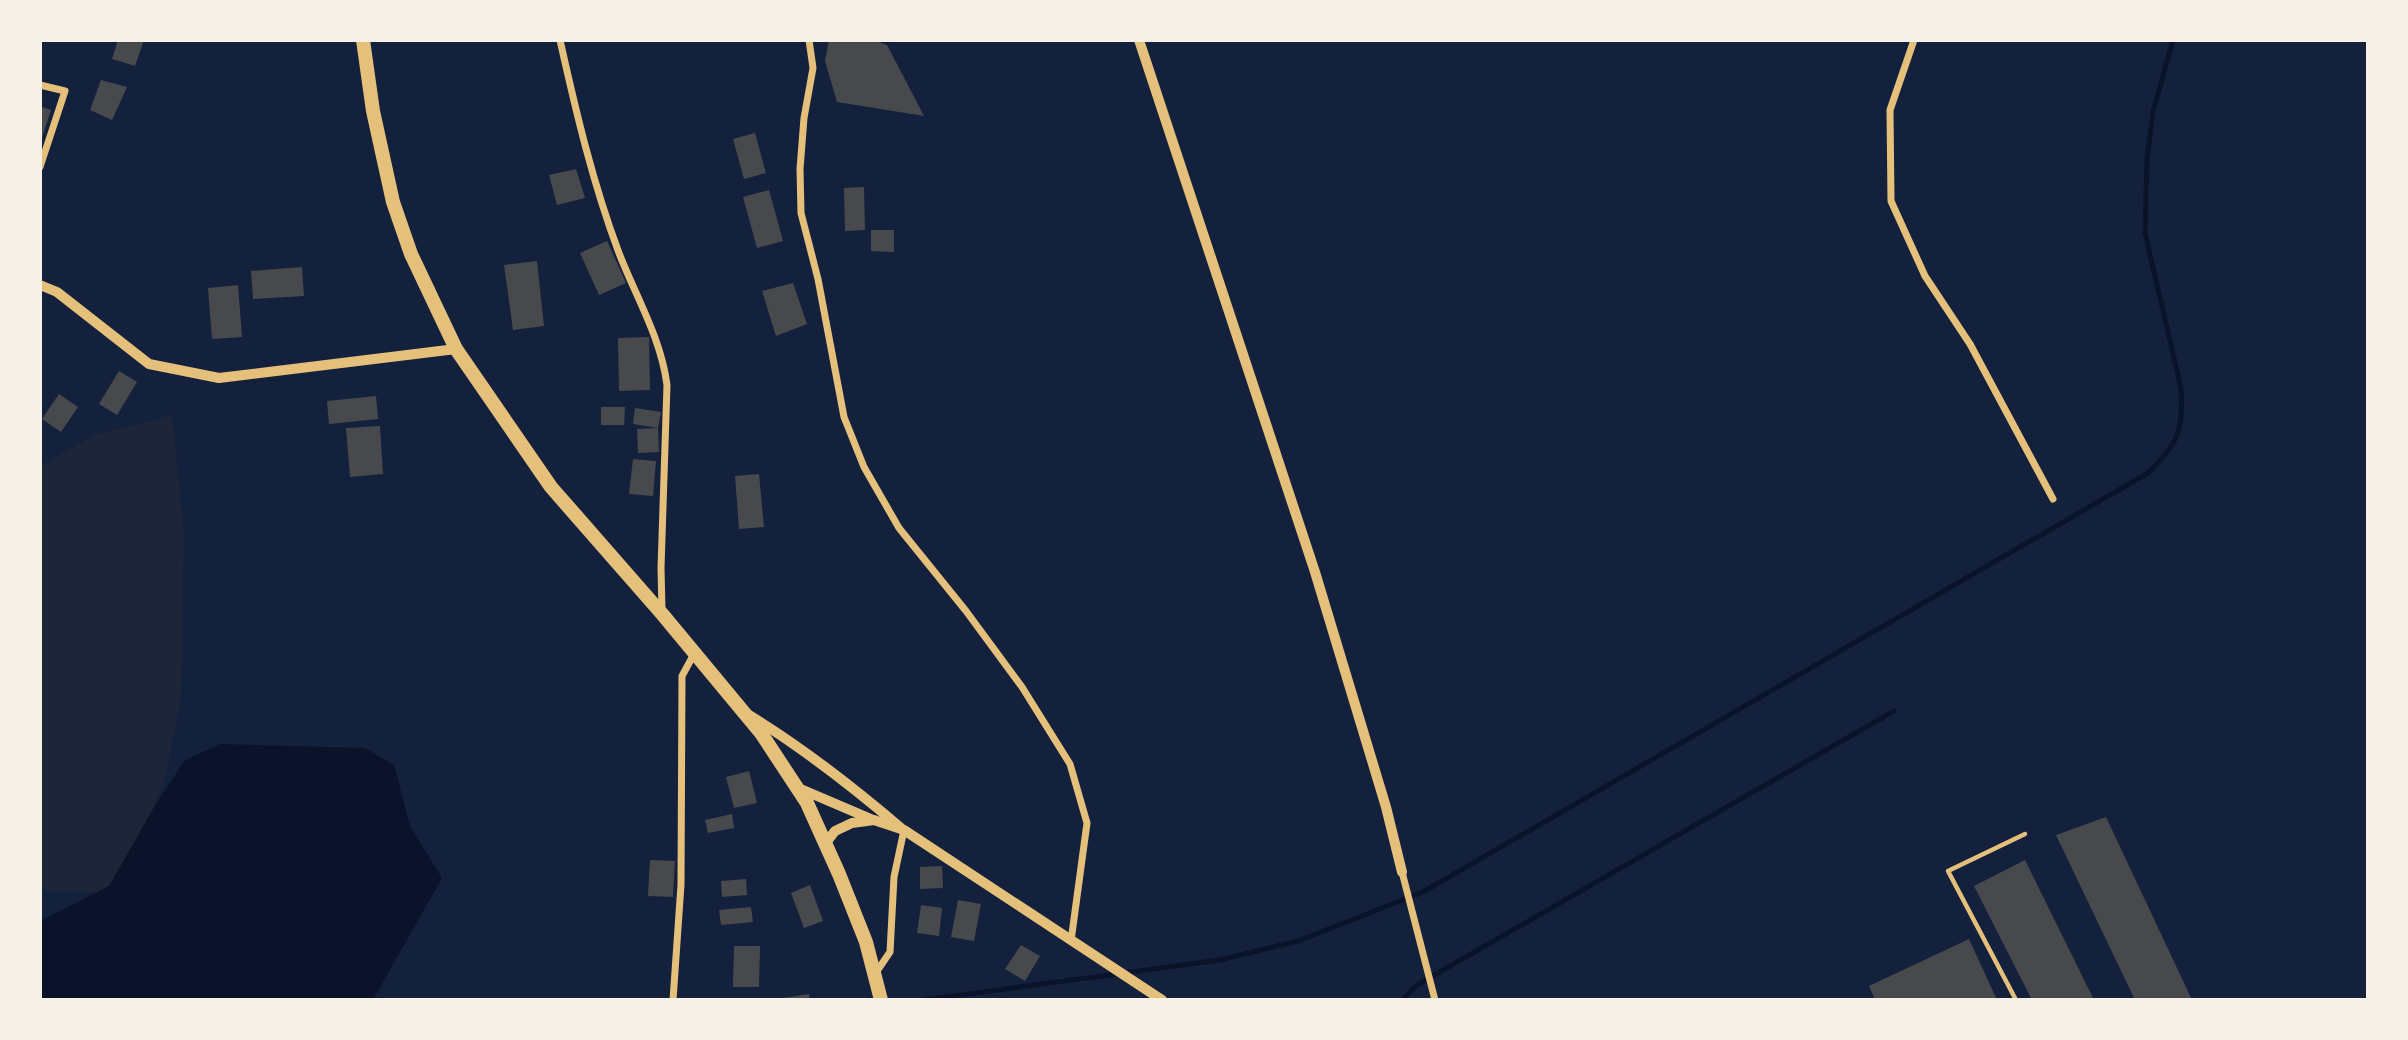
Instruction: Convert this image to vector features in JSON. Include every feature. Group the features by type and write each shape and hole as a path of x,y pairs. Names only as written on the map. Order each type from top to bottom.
{"main road":[{"path":"363,40 373,111 393,202 411,254 456,349 551,487 744,711 807,803 866,942 881,1000"}],"street":[{"path":"560,40 585,149 619,254 664,359 667,385 663,615"},
{"path":"809,40 813,68 804,118 800,169 801,213 818,279 844,417 864,467 899,528 966,611 1022,687 1070,764 1087,823 1071,941"},
{"path":"1139,40 1315,572 1386,807 1435,1000"},
{"path":"1914,40 1890,110 1891,201 1925,276 1970,344 2053,499"},
{"path":"40,85 65,91 40,167"},
{"path":"40,285 57,292 149,364 219,378 456,349"},
{"path":"673,1000 681,885 682,676 694,653"},
{"path":"744,711 786,737 904,831 1162,1000"},
{"path":"796,787 904,831"},
{"path":"825,844 835,831 852,823 874,820"},
{"path":"875,974 890,952 894,877 904,831"}],"lane":[{"path":"2016,1000 1948,871 2025,834"}],"shaded area":[{"path":"172,415 184,533 181,698 164,782 122,882 95,893 40,891 40,466 95,435"},
{"path":"220,744 365,748 394,765 410,826 442,878 373,1000 40,1000 40,921 109,886 157,802 185,760"}],"building":[{"path":"118,40 144,40 135,66 112,59"},
{"path":"829,40 873,40 887,45 924,116 837,102 825,61"},
{"path":"101,80 127,87 112,120 90,110"},
{"path":"40,106 51,110 41,141 40,141"},
{"path":"755,133 766,173 744,179 733,139"},
{"path":"576,169 585,198 557,205 549,175"},
{"path":"864,187 865,230 845,231 844,188"},
{"path":"769,190 783,241 757,248 743,197"},
{"path":"871,230 894,230 894,252 871,251"},
{"path":"607,241 626,283 599,295 580,253"},
{"path":"537,261 544,326 513,330 504,265"},
{"path":"302,267 304,296 253,299 251,271"},
{"path":"793,283 807,324 776,336 762,291"},
{"path":"238,285 242,337 212,339 208,288"},
{"path":"649,337 650,390 619,391 618,338"},
{"path":"119,371 137,382 117,415 99,404"},
{"path":"59,394 78,407 61,432 42,419"},
{"path":"376,396 378,419 329,424 327,401"},
{"path":"601,407 625,407 624,425 601,425"},
{"path":"635,408 661,412 658,428 633,424"},
{"path":"380,426 383,474 350,477 346,428"},
{"path":"658,428 659,452 638,453 637,429"},
{"path":"633,459 656,461 653,496 629,494"},
{"path":"759,474 764,527 739,529 735,476"},
{"path":"749,771 757,803 734,808 726,777"},
{"path":"732,814 734,828 708,833 705,820"},
{"path":"2106,817 2192,1000 2135,1000 2056,835"},
{"path":"650,860 675,861 673,897 648,896"},
{"path":"2025,860 2094,1000 2032,1000 1974,886"},
{"path":"942,866 943,888 920,889 920,867"},
{"path":"746,879 747,895 722,897 721,881"},
{"path":"810,885 823,921 804,928 791,893"},
{"path":"958,900 981,904 974,941 951,937"},
{"path":"921,905 942,908 939,936 917,933"},
{"path":"751,907 753,922 721,925 719,910"},
{"path":"1969,939 1997,1000 1875,1000 1869,986"},
{"path":"1021,945 1040,956 1025,981 1005,969"},
{"path":"734,946 760,946 759,987 733,987"},
{"path":"809,994 810,1000 782,1000 782,998"}],"waterway":[{"path":"924,1000 1220,960 1298,941 1423,892 2148,473 2172,444 2180,426 2181,415 2181,388 2145,233 2147,159 2153,112 2173,40"},
{"path":"1402,1000 1417,985 1894,711"}]}
